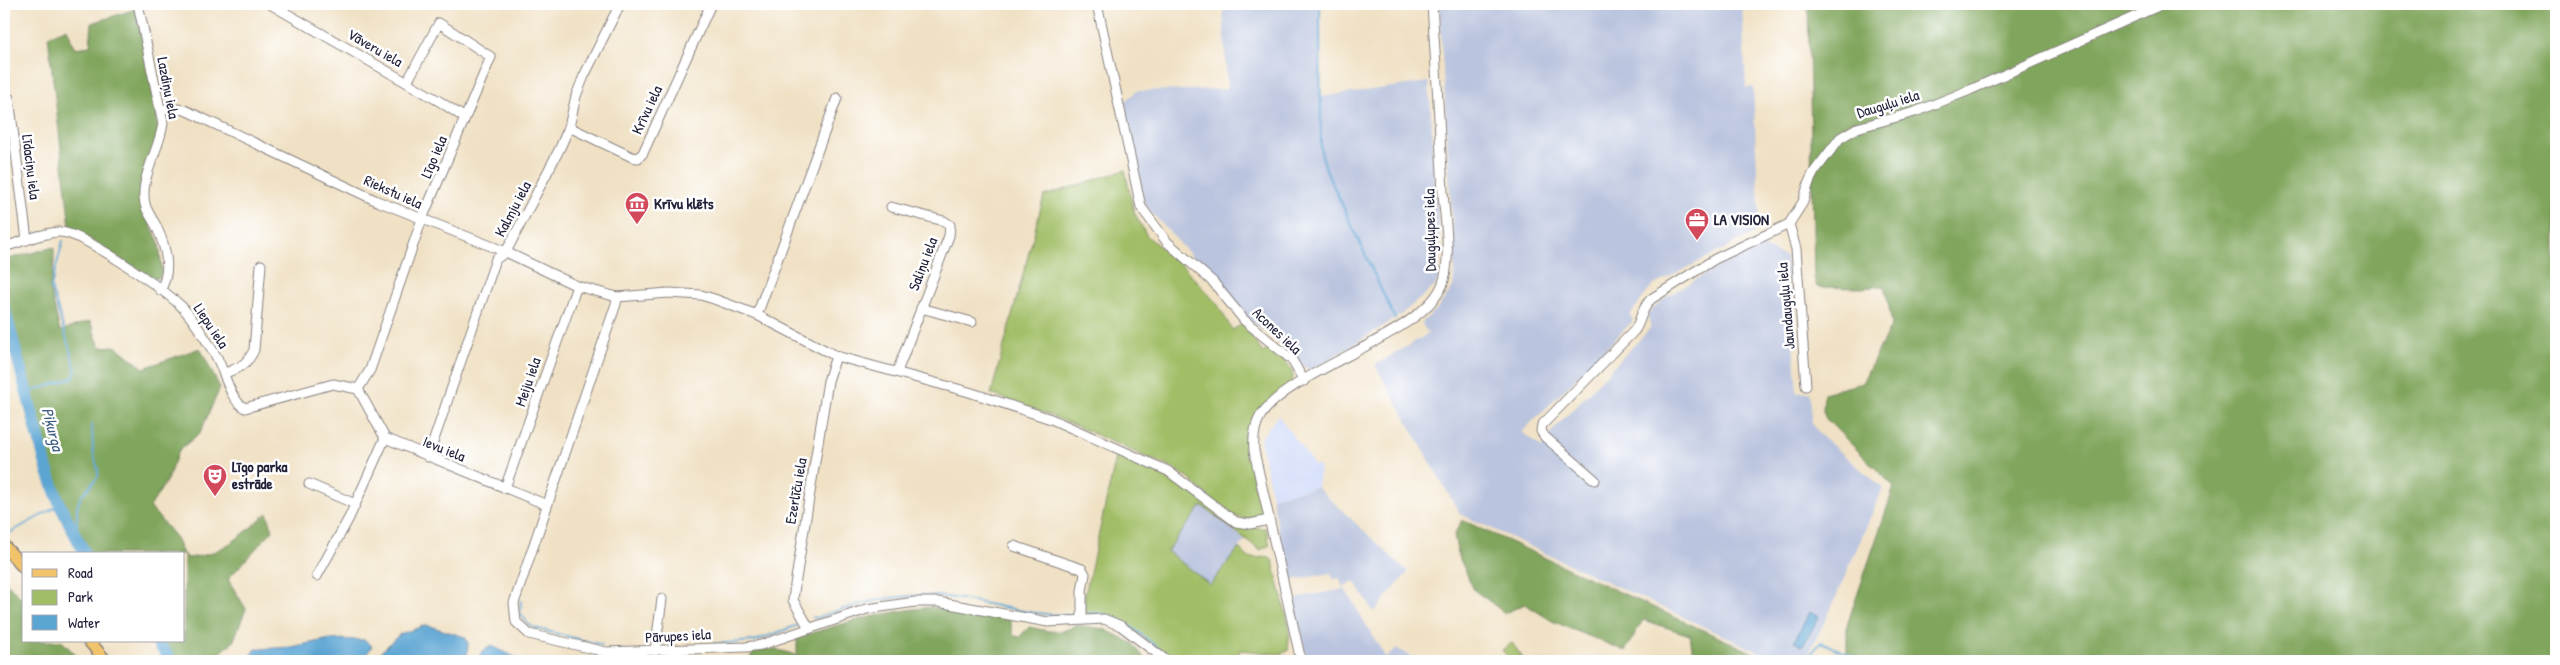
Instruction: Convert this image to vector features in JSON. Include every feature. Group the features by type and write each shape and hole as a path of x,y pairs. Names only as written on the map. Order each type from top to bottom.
{"main road":[{"path":"4,546 22,566"},
{"path":"90,642 106,661"}],"street":[{"name":"Lazdiņu iela","path":"138,4 156,97 162,110 162,137 144,189 145,205 164,244 166,276 160,290"},
{"name":"Vāveru iela","path":"270,4 450,108 464,120"},
{"name":"Kalmju iela","path":"428,457 496,259 506,252 569,127 576,96 584,76 620,4"},
{"name":"Krīvu iela","path":"569,127 632,157 638,158 712,4"},
{"name":"Acones iela","path":"1097,4 1141,207 1167,242 1213,282 1244,320 1292,360 1304,381"},
{"name":"Dauguļupes iela","path":"1304,381 1414,318 1438,294 1444,280 1446,240 1432,4"},
{"name":"Dauguļu iela","path":"1789,224 1803,202 1811,177 1840,138 1857,128 1915,112 2162,4"},
{"name":"Līgo iela","path":"358,388 370,370 422,219 491,56 440,24 406,82"},
{"name":"Līdaciņu iela","path":"9,98 27,240"},
{"path":"757,315 837,98"},
{"name":"Riekstu iela","path":"162,110 169,108 185,110 274,154 422,219 506,252 577,286 616,297"},
{"name":"Saliņu iela","path":"891,207 944,221 950,225 949,236 897,372"},
{"path":"1595,480 1545,437 1541,431 1542,425 1634,331 1639,325 1643,308 1663,290 1715,259 1789,224"},
{"name":"Jaundauguļu iela","path":"1789,224 1796,248 1806,386"},
{"name":"Liepu iela","path":"4,247 59,232 77,237 160,290 186,312 225,373 234,398 239,405 245,408 333,384 358,388"},
{"path":"225,373 241,367 249,361 254,350 261,265"},
{"name":"Meiju iela","path":"505,488 577,286"},
{"path":"616,297 669,293 701,295 757,315 836,356 977,394 1051,419 1168,471 1236,522 1250,524 1269,520"},
{"name":"Pārupes iela","path":"616,297 616,304 514,603 516,622 529,634 606,652 746,647 761,645 867,609 915,602 974,608 1048,622 1104,619 1121,626 1167,661"},
{"path":"921,308 972,322"},
{"name":"Ezerlīču iela","path":"809,628 793,600 828,381 836,356"},
{"path":"1302,661 1254,452 1255,431 1260,416 1269,406 1304,381"},
{"path":"317,576 355,504 385,438 358,388"},
{"name":"Ievu iela","path":"385,438 547,505"},
{"path":"309,484 355,504"},
{"path":"1014,546 1082,569 1086,574 1082,591 1082,620"},
{"path":"655,651 662,599"}],"shaded area":[{"path":"1223,4 1320,4 1320,97 1429,82 1440,254 1438,279 1435,286 1399,316 1314,369 1306,368 1289,351 1251,321 1144,204 1123,103 1137,91 1227,89"},
{"path":"1439,4 1742,4 1746,88 1753,87 1760,230 1652,286 1630,315 1633,321 1522,432 1542,448 1553,430 1651,327 1647,314 1666,297 1757,244 1786,257 1797,393 1810,392 1812,422 1819,434 1883,488 1830,611 1805,661 1778,661 1460,514 1375,365 1428,334 1422,324 1423,321 1437,309 1453,287 1455,270"},
{"path":"1278,415 1314,465 1316,464 1320,468 1317,487 1272,497 1260,439"},
{"path":"1317,487 1408,572 1374,612 1354,581 1344,587 1339,578 1333,579 1331,573 1288,581 1272,497"},
{"path":"1202,506 1245,540 1210,585 1166,550"},
{"path":"1345,589 1386,658 1397,648 1417,661 1307,661 1293,603 1300,597"}],"green space":[{"path":"1808,4 2556,4 2556,661 1847,661 1847,625 1894,487 1826,419 1823,411 1824,393 1862,383 1892,324 1885,286 1861,288 1817,287 1814,277"},
{"path":"136,9 157,116 158,135 142,207 159,242 162,272 159,278 152,279 70,227 48,36 67,28 74,48 90,46 92,23"},
{"path":"1125,170 1134,212 1147,236 1184,267 1218,305 1232,330 1243,324 1263,353 1271,347 1286,362 1293,373 1292,382 1266,404 1257,415 1250,429 1248,439 1249,460 1262,513 1253,518 1243,519 1233,515 1187,477 1167,466 1062,420 991,394 1044,196"},
{"path":"54,247 54,264 50,289 60,331 90,321 100,347 115,346 144,368 200,348 220,388 200,433 179,450 167,480 150,507 176,538 182,552 79,552 49,489 4,325 4,260"},
{"path":"1117,453 1172,478 1237,527 1266,528 1270,545 1260,550 1202,506 1167,551 1210,585 1239,548 1249,558 1268,557 1273,561 1290,630 1288,651 1280,654 1240,650 1234,661 1174,661 1140,635 1086,614 1084,599"},
{"path":"267,513 273,530 228,579 246,609 233,642 211,661 172,661 155,642 185,642 185,556 186,558 198,556 220,549 249,529"},
{"path":"1462,520 1771,661 1694,661 1690,635 1643,620 1625,651 1552,621 1525,604 1505,613 1474,590 1458,555 1454,535"},
{"path":"4,580 22,599 22,642 63,642 82,661 4,661"},
{"path":"930,607 1010,619 1013,635 1019,637 1029,627 1047,631 1064,630 1075,625 1104,629 1132,643 1147,661 748,661 754,651 765,649 797,656 797,638 863,619"},
{"path":"1512,643 1525,661 1511,661 1502,650"}],"water":[{"path":"1810,612 1818,615 1819,618 1804,644 1800,646 1794,641"},
{"path":"426,625 465,637 468,643 467,661 371,661 400,634"},
{"path":"330,639 365,640 372,646 362,661 246,661 256,649 291,647"},
{"path":"492,646 523,661 480,661 482,651"}],"waterway":[{"path":"1320,4 1321,152 1327,172 1395,319"},
{"path":"26,393 73,378 76,370 51,287 63,241"},
{"name":"Piķurga","path":"4,307 47,469 60,505 84,552"},
{"path":"73,530 77,526 77,507 81,496 98,477 93,452 92,424"},
{"path":"4,536 60,505"},
{"path":"813,617 816,618 884,599 919,596 954,598 1045,614 1075,615"},
{"path":"521,601 520,612 528,624 534,628 602,645"},
{"path":"1089,613 1115,617 1136,630 1177,661"},
{"path":"713,644 755,641 799,623"},
{"name":"Piķurga","path":"157,642 172,661"},
{"path":"1810,655 1821,642 1863,661"},
{"path":"595,661 596,654"}],"place":[{"name":"Krīvu klēts","path":"637,225"},
{"name":"LA VISION","path":"1697,241"},
{"name":"Līgo parka estrāde","path":"215,497"}]}
